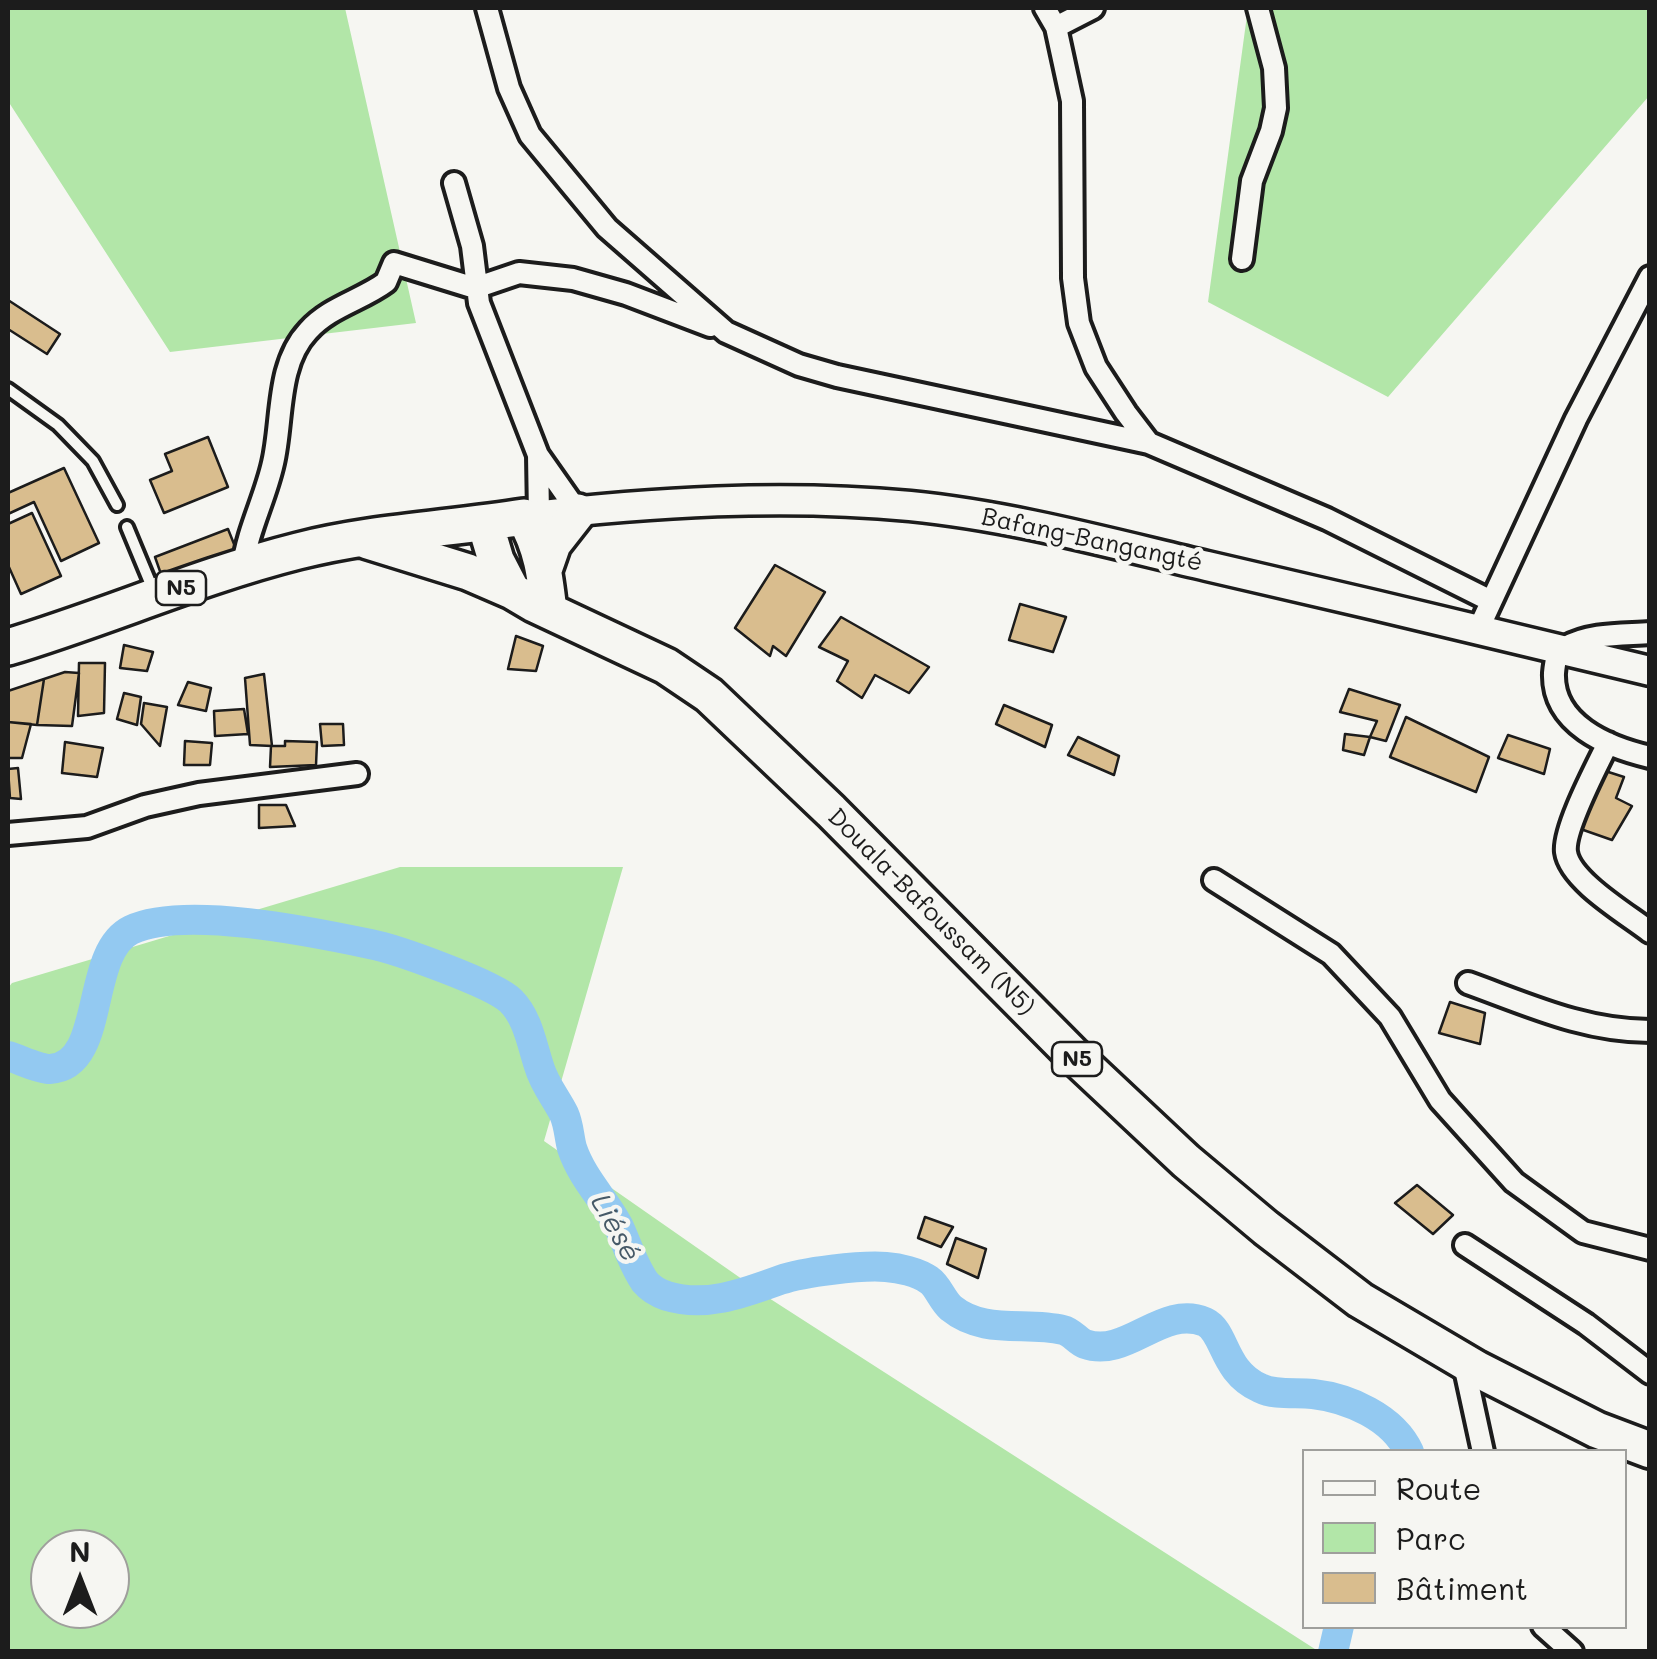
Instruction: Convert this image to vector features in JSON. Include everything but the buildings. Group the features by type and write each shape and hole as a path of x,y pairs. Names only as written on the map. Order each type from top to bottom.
{"highway":[{"path":"544,566 553,544 578,512"},
{"name":"N5","path":"8,648 243,566 358,538 532,516"},
{"path":"532,516 544,566 549,611"},
{"path":"485,524 496,560 512,591"},
{"name":"Douala-Bafoussam (N5)","path":"358,538 468,572 512,591 666,666 709,695 831,811 1072,1054 1186,1161 1266,1228 1360,1300 1463,1360 1596,1430 1650,1450"}],"street":[{"path":"487,8 509,88 530,135 607,228 726,332"},
{"path":"1045,8 1056,27 1072,101 1073,278 1079,323 1102,377 1149,443"},
{"path":"1056,27 1092,8"},
{"path":"1242,259 1252,180 1276,108 1274,68 1258,8"},
{"path":"454,183 472,246 475,288 538,455 578,512"},
{"path":"243,566 251,524 274,458 289,370 308,330 346,303 386,282 397,262 475,288 519,273 547,274 626,294 774,355 837,376 1149,443 1341,526 1489,600"},
{"path":"1478,628 1576,419 1650,276"},
{"path":"532,516 538,455"},
{"name":"Bafang-Bangangté","path":"532,516 705,503 843,501 958,512 1025,523 1650,671"},
{"path":"1650,633 1578,641 1561,649 1555,662 1554,690 1560,708 1576,724 1608,743 1650,757"},
{"path":"1608,743 1583,796 1566,852 1587,884 1650,932"},
{"path":"8,834 87,827 146,806 199,794 357,774"},
{"path":"1214,880 1331,954 1390,1017 1440,1100 1514,1182 1583,1232 1650,1249"},
{"path":"1468,983 1610,1030 1650,1031"},
{"path":"1465,1245 1586,1324 1650,1373"},
{"path":"1463,1360 1482,1449"},
{"path":"1546,1629 1572,1652"}],"lane":[{"path":"8,389 58,425 93,461 117,505"},
{"path":"127,527 156,597"}],"green space":[{"path":"8,8 345,8 416,323 170,352 8,101"},
{"path":"1248,8 1649,8 1649,96 1388,397 1208,302"},
{"path":"400,867 623,867 544,1141 772,1300 1318,1651 8,1651 8,988 12,983"}],"waterway":[{"name":"Liésé","path":"8,1056 45,1069 68,1063 80,1049 88,1030 116,942 131,930 154,923 249,923 383,947 485,986 517,1008 544,1079 566,1118 576,1159 618,1225 641,1275 660,1293 710,1300 803,1274 886,1267 925,1277 951,1308 977,1322 1063,1330 1085,1344 1100,1347 1189,1318 1212,1327 1231,1362 1248,1381 1273,1392 1313,1394 1355,1405 1381,1419 1407,1449"},
{"name":"Liésé","path":"1333,1652 1338,1629"}]}
